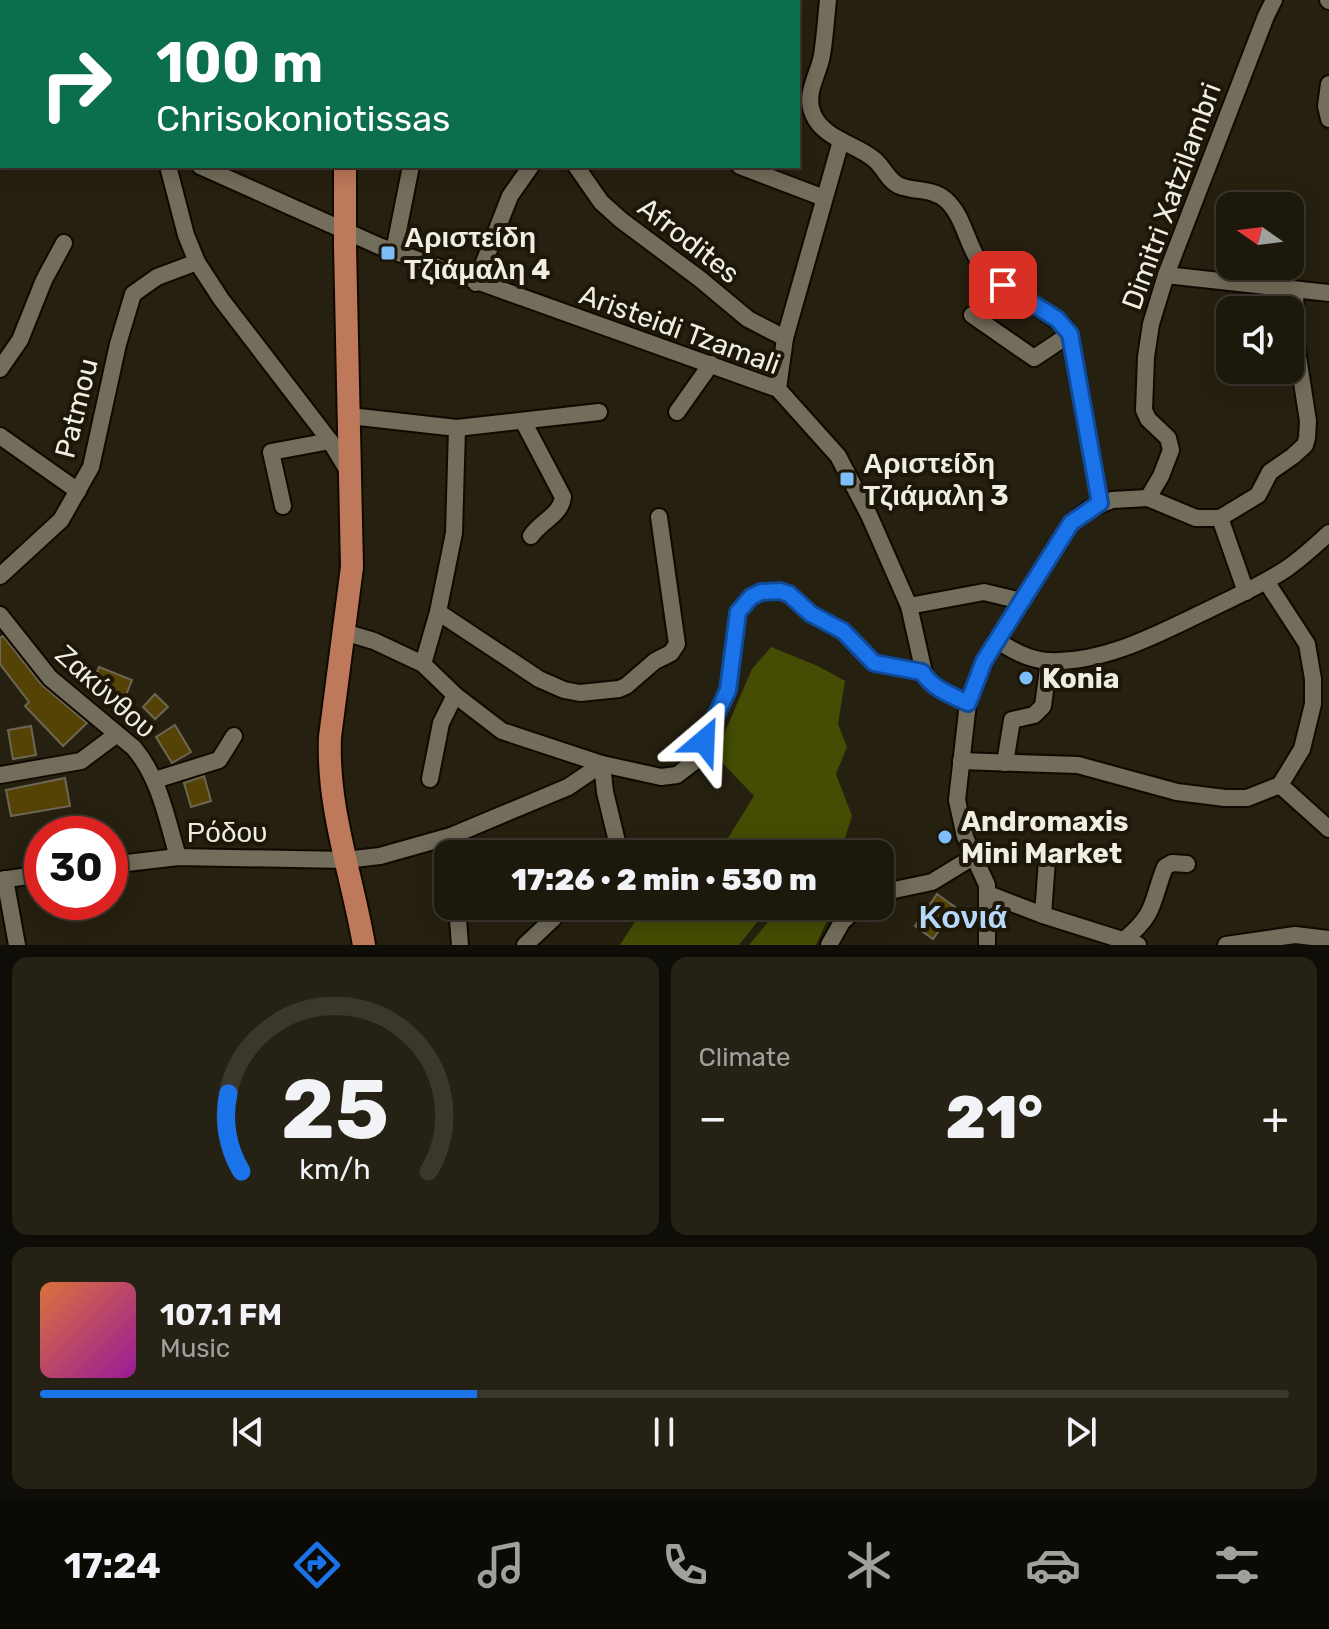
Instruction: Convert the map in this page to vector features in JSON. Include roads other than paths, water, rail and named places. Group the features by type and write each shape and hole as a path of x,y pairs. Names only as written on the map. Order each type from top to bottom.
{"main road":[{"path":"345,168 352,567 329,762 333,805 364,945"}],"street":[{"path":"828,0 822,58 810,98 812,113 841,141 874,159 901,187 929,190 947,200 981,264 1003,285 1057,319 1070,334 1100,503"},
{"name":"Dimitri Xatzilambri","path":"1148,498 1171,450 1168,438 1148,419 1144,410 1151,324 1166,275 1274,0"},
{"path":"1329,84 1326,106 1329,119"},
{"path":"778,389 785,338 841,141"},
{"path":"169,168 186,235 197,262 221,299 330,441 351,476"},
{"name":"Aristeidi Tzamali","path":"204,168 345,233 476,283 778,389 838,456 869,515 909,606 922,672"},
{"path":"394,251 411,168"},
{"path":"476,283 510,196 530,168"},
{"name":"Afrodites","path":"577,168 601,202 621,220 748,319 785,338"},
{"path":"745,168 824,198"},
{"path":"0,369 25,329 44,280 64,243"},
{"name":"Patmou","path":"0,576 61,520 78,491 96,451 118,344 133,294 157,277 197,262"},
{"path":"1166,275 1329,293"},
{"path":"987,945 988,894 984,876 973,857 957,810 957,782 968,703 984,661 1071,523 1100,503 1123,498 1148,498 1196,518 1220,518 1258,495 1270,472 1305,445 1308,421 1296,344 1295,290"},
{"path":"972,315 1034,358 1070,334"},
{"path":"677,412 711,364"},
{"path":"350,416 457,428 599,412"},
{"path":"523,421 563,497 558,511 540,524 531,536"},
{"path":"423,664 438,612 454,533 457,428"},
{"path":"0,436 78,491"},
{"path":"283,506 271,452 330,441"},
{"path":"438,612 550,685 580,693 619,689 655,661 671,653 677,644 659,517"},
{"path":"1220,518 1246,592"},
{"path":"996,640 1026,656 1049,661 1101,655 1184,622 1246,592 1308,552 1329,533"},
{"path":"961,761 1092,767 1177,792 1225,798 1247,798 1280,785 1306,738 1321,677 1307,644 1266,581"},
{"path":"344,632 374,641 423,664 455,695 502,731 602,764 661,777 677,775 694,762 728,690 738,612 751,597 761,592 789,594 811,614 843,631 874,663 922,672 931,684 968,703"},
{"path":"909,606 984,592 1021,601"},
{"name":"Ζακύνθου","path":"0,615 50,678 143,759 155,780 178,857"},
{"path":"1005,763 1012,720 1034,715 1043,706 1049,661"},
{"path":"430,779 441,723 455,695"},
{"path":"0,775 81,761 117,734"},
{"path":"155,780 219,760 234,736"},
{"path":"602,764 617,840"},
{"name":"Ρόδου","path":"128,863 178,857 345,860 380,856 451,836 568,787 602,764"},
{"path":"1280,785 1329,829"},
{"path":"451,836 451,840"},
{"path":"894,890 932,882 973,857"},
{"path":"1043,915 1047,860"},
{"path":"988,894 1043,915 1131,942 1153,908 1165,867 1172,863 1187,864"},
{"path":"17,945 2,880 24,877"},
{"path":"458,920 460,945"},
{"path":"525,945 552,920"},
{"path":"829,945 844,920"},
{"path":"1226,945 1295,935 1329,939"}],"place":[{"name":"Αριστείδη Τζιάμαλη 4","path":"388,253"},
{"name":"Αριστείδη Τζιάμαλη 3","path":"847,479"},
{"name":"Konia","path":"1026,678"},
{"name":"Andromaxis Mini Market","path":"945,837"}],"district":[{"name":"Κονιά","path":"963,917"}]}
